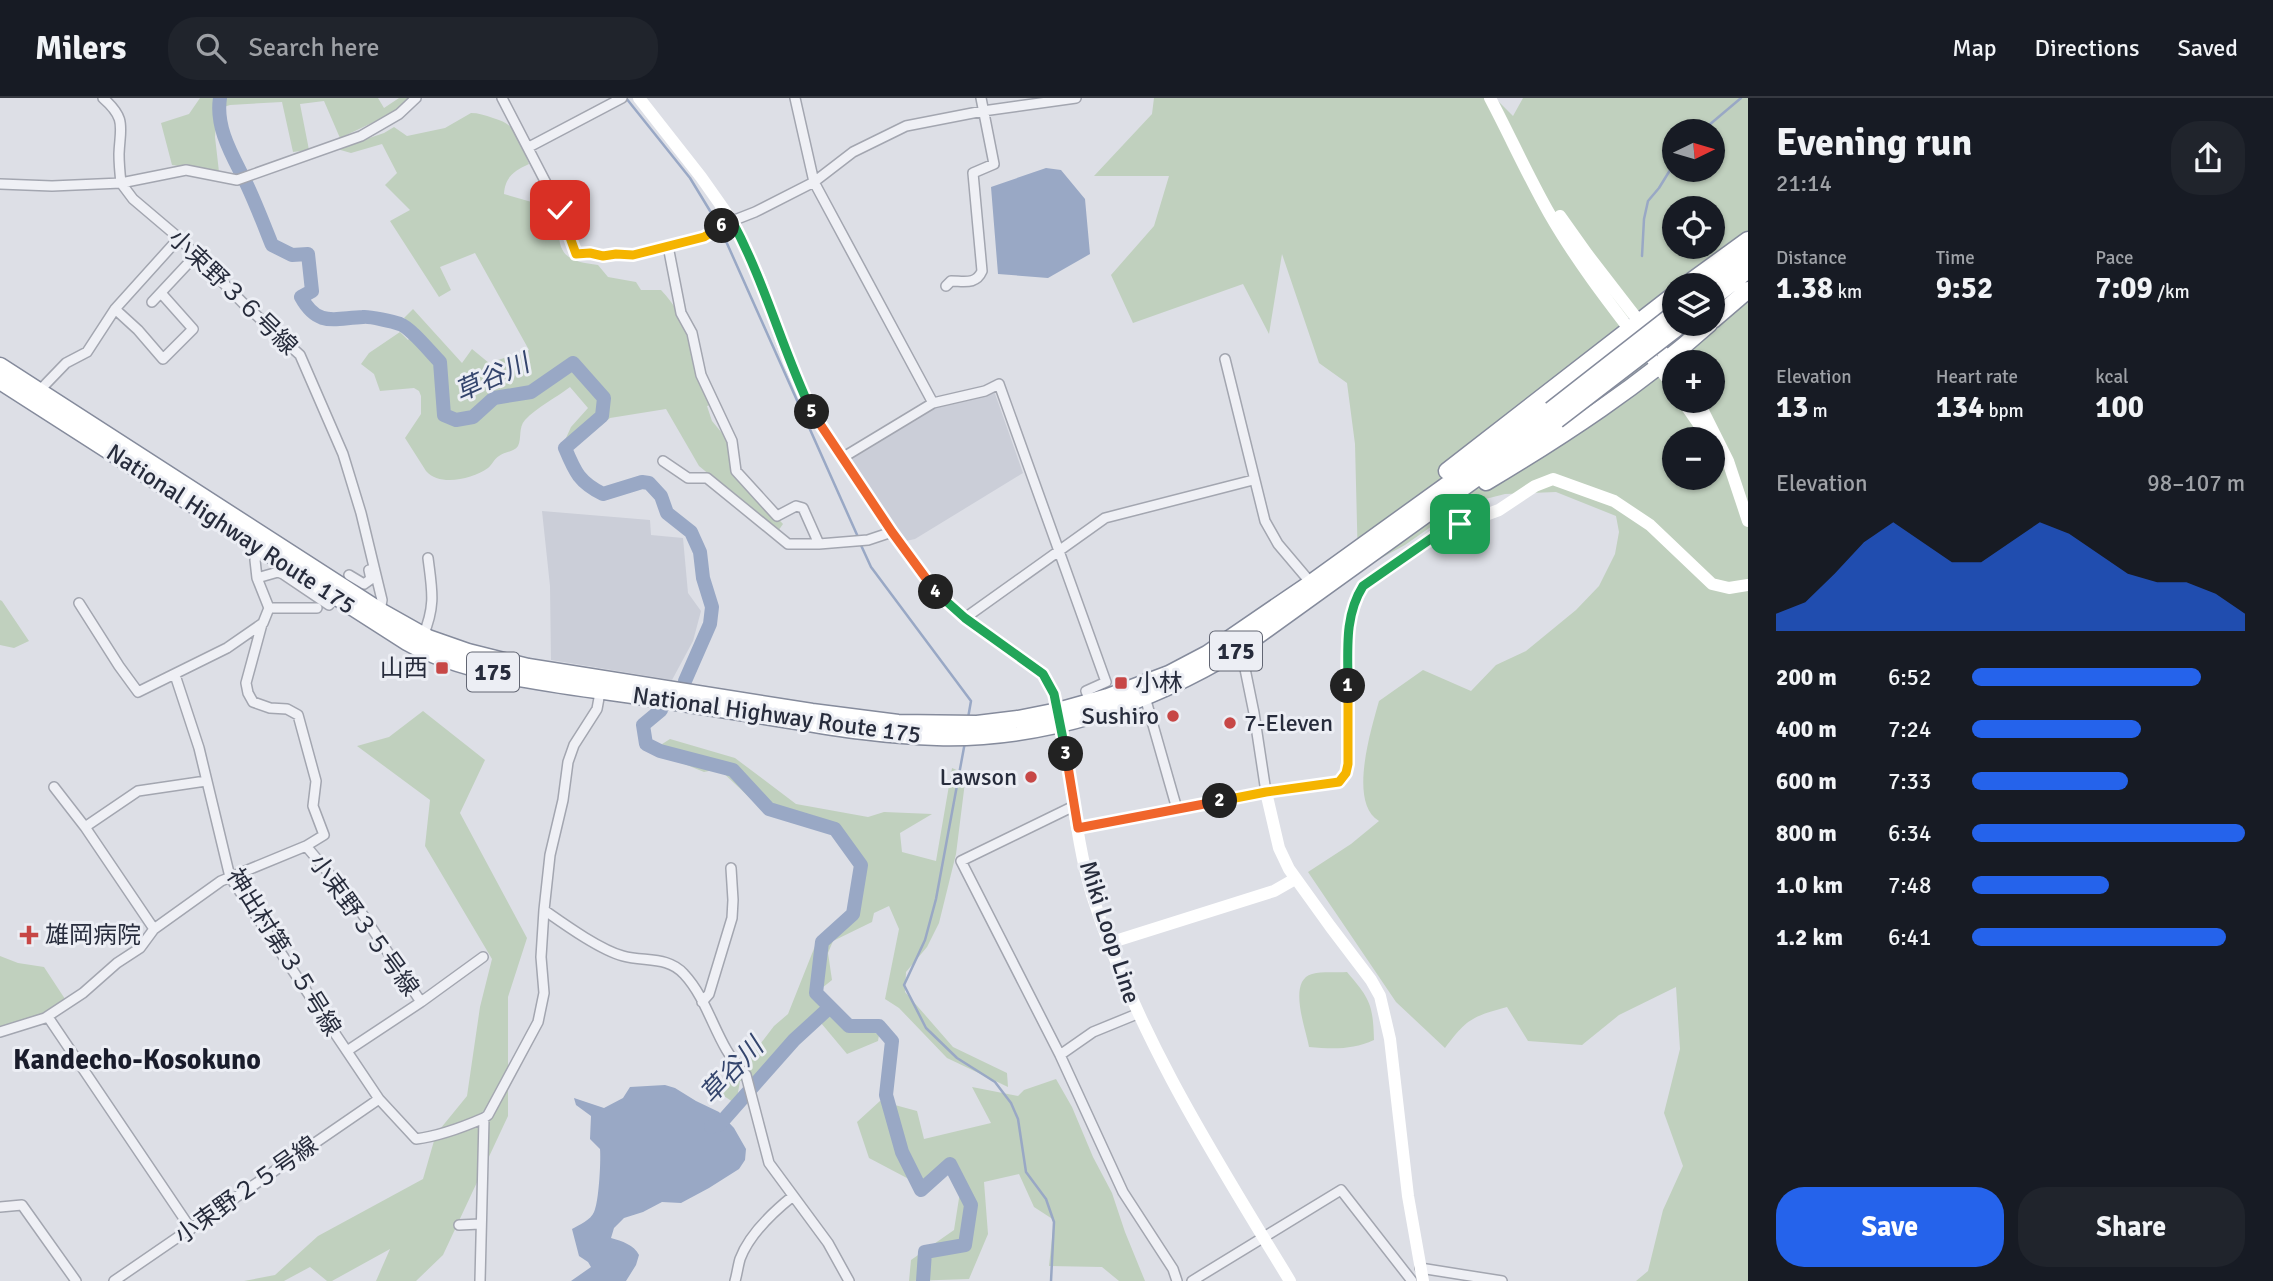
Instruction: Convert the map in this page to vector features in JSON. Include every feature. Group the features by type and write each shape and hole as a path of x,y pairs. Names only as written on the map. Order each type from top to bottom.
{"highway":[{"path":"1703,273 1748,240"},
{"path":"1725,279 1748,255"},
{"path":"1725,284 1748,270"},
{"path":"1725,310 1748,290"},
{"path":"1387,534 1417,494 1662,304"},
{"name":"National Highway Route 175","path":"1554,415 1662,324"},
{"name":"National Highway Route 175","path":"0,366 422,650 441,658 495,673 898,723 977,724 1060,718 1145,696 1187,680 1665,336"},
{"path":"1682,350 1696,336"},
{"path":"1387,534 1427,519 1558,439 1662,367"},
{"name":"National Highway Route 175","path":"0,381 264,544 424,636 507,663 602,685"},
{"name":"National Highway Route 175","path":"1060,718 1090,702 1169,674 1236,643 1311,583 1387,534"}],"street":[{"path":"103,98 113,107 123,127 119,154 121,183"},
{"path":"0,184 52,186 121,183 186,170 237,180 360,136 398,114 416,98"},
{"path":"502,98 560,210 576,254 603,256 633,255 704,237 814,181 853,152 906,126 983,111 1076,98"},
{"path":"529,147 622,98"},
{"name":"Miki Loop Line","path":"639,98 732,221 760,279 789,362 812,411 892,532 940,596 965,618 1043,674 1054,694 1060,718 1091,893 1137,1014 1191,1116 1290,1281"},
{"path":"794,98 814,181 933,403"},
{"path":"946,286 951,281 972,282 979,278 982,271 974,173 994,164 981,98"},
{"path":"1490,98 1521,158 1635,326 1662,358"},
{"name":"小束野３６号線","path":"121,183 133,200 179,238 300,355 343,454 372,556 382,600 380,611"},
{"path":"39,391 66,363 88,352 115,309 179,238"},
{"path":"668,246 681,313 692,334 701,375 732,441 736,471 776,516 796,506 803,508 819,544"},
{"path":"152,302 196,255"},
{"path":"115,309 163,359 193,329 161,293"},
{"path":"1225,359 1265,521 1278,544 1311,583"},
{"path":"842,458 933,403 985,391 999,384 1106,682 1086,691 1090,702"},
{"path":"1704,413 1728,461 1748,521"},
{"path":"663,461 688,478 707,478 788,544 868,540 892,532"},
{"path":"1725,469 1741,500"},
{"path":"965,618 1105,518 1253,480"},
{"path":"1078,828 1266,792 1339,782 1346,773 1348,631 1355,598 1363,586 1442,531 1499,510 1543,481 1564,481 1614,501 1650,525 1712,584 1729,588 1748,585"},
{"path":"264,544 255,560 257,578 269,608 246,683 247,693 253,702 270,708 287,709 298,715 316,782 313,806 324,835 306,846"},
{"path":"349,575 364,584 371,579 367,562 372,556"},
{"path":"424,636 432,616 433,603 428,558"},
{"path":"257,578 278,572 329,605"},
{"path":"79,603 138,692 227,648 263,622"},
{"path":"269,608 317,608"},
{"path":"1236,643 1243,659 1266,792 1279,848 1295,879 1371,980 1380,996 1390,1039 1408,1196 1422,1274 1502,1281"},
{"name":"神出村第３５号線","path":"174,675 199,748 230,877 379,1099 415,1139 435,1137 484,1118"},
{"path":"480,1281 484,1118 538,1022 544,993 541,957 549,865 568,762 574,745 597,709 602,685"},
{"path":"1145,696 1177,809"},
{"path":"85,827 138,791 206,781"},
{"path":"54,787 85,827 154,929"},
{"path":"1074,806 961,861 1060,1055 1123,1192 1173,1269 1177,1281"},
{"name":"小束野３５号線","path":"0,1032 48,1017 83,993 117,962 140,948 154,929 230,877 306,846 359,909 421,1002"},
{"path":"702,1002 709,994 732,918 731,868"},
{"path":"1109,943 1274,891 1295,879"},
{"path":"544,910 605,949 621,956 670,962 684,974 736,1066 746,1075 769,1163 832,1249 849,1281"},
{"path":"347,1051 483,957"},
{"path":"1060,1055 1093,1032 1137,1014"},
{"path":"48,1017 191,1229"},
{"name":"小束野２５号線","path":"114,1281 379,1099"},
{"path":"1192,1281 1341,1190 1412,1281"},
{"path":"736,1281 745,1249 756,1233 793,1196"},
{"path":"0,1207 22,1205 76,1281"},
{"path":"459,1225 480,1224"}],"shaded area":[{"path":"993,388 1023,473 915,539 906,541 849,459 926,409"},
{"path":"542,511 650,520 651,535 683,538 688,593 701,611 693,641 672,680 551,660 550,586"}],"green space":[{"path":"200,98 378,98 384,108 399,98 410,98 391,114 340,138 324,101 300,104 309,150 293,152 282,102 230,105 217,109 215,137 219,172 172,165 161,123 189,114"},
{"path":"1154,98 1495,98 1513,116 1523,98 1748,98 1748,1281 1636,1281 1648,1271 1663,1210 1683,1166 1664,1113 1680,1049 1676,987 1619,1015 1582,1045 1528,1041 1507,1007 1471,1020 1445,1048 1396,1002 1308,872 1351,844 1379,821 1370,812 1363,783 1367,747 1379,701 1423,670 1471,691 1496,665 1526,651 1576,610 1599,586 1615,554 1619,532 1616,516 1556,492 1505,494 1462,505 1405,545 1374,562 1358,564 1355,444 1347,383 1319,363 1282,254 1269,334 1243,284 1133,323 1111,275 1154,226 1169,176 1094,176 1152,114"},
{"path":"471,113 502,121 521,141 529,164 511,175 504,194 556,209 560,220 559,241 565,254 576,261 598,265 608,277 636,282 641,290 661,290 671,302 687,329 710,405 707,406 712,421 727,439 731,467 783,524 778,531 699,466 666,409 610,418 564,456 561,449 571,427 588,408 570,387 530,415 522,426 518,446 499,456 481,472 448,480 439,479 426,471 405,438 421,414 419,391 414,388 380,391 374,374 361,364 369,353 400,332 408,340 418,329 404,318 413,309 462,363 472,349 489,363 507,357 513,359 529,350 475,253 440,267 451,290 439,297 390,221 410,210 385,185 397,173 382,144 351,153 337,149 394,127 407,136 445,128"},
{"path":"0,600 29,641 14,648 0,645"},
{"path":"423,711 485,760 460,813 527,938 508,997 508,1116 443,1255 416,1281 376,1281 390,1249 332,1281 327,1281 310,1267 284,1281 244,1281 275,1275 318,1236 423,1179 436,1134 467,1096 480,1007 492,959 425,846 430,800 357,746 389,737"},
{"path":"670,739 735,758 796,804 868,817 884,812 932,814 900,833 902,852 936,861 952,768 966,774 956,854 939,923 927,947 906,972 905,992 953,1047 1007,1073 1008,1087 947,1058 899,1008 885,999 899,929 889,906 874,913 872,922 833,941 828,953 832,980 817,992 839,1016 843,1025 858,1031 874,1032 879,1035 878,1041 847,1054 821,1023 757,1078 740,1081 736,1104 718,1092 748,1060 774,1026 788,1014 819,936 850,921 859,902 864,873 831,824 812,815 785,820 763,810 719,769 704,772 660,754 659,746"},
{"path":"0,956 18,963 44,967 67,1002 47,1015 0,1030"},
{"path":"1347,972 1369,1003 1374,1040 1342,1048 1309,1047 1299,995 1305,978 1312,974"},
{"path":"1056,1079 1112,1193 1145,1281 1119,1281 1102,1267 1049,1266 1054,1220 1034,1207 1019,1174 984,1182 988,1234 969,1279 909,1281 911,1260 954,1230 960,1192 946,1161 922,1186 869,1158 857,1122 880,1101 917,1111 924,1139 991,1123 972,1087 1018,1096 1024,1090"}],"water":[{"path":"1046,168 1061,170 1085,199 1090,254 1048,278 998,274 991,187"},
{"path":"665,1085 719,1112 734,1128 746,1149 745,1160 739,1169 681,1203 662,1202 624,1218 614,1228 611,1238 631,1246 639,1255 626,1281 571,1281 591,1267 579,1256 572,1229 588,1220 594,1212 600,1162 600,1149 590,1139 591,1116 576,1105 574,1098 604,1108 623,1098 630,1087"}],"waterway":[{"name":"草谷川","path":"220,98 223,132 272,245 292,255 308,254 312,291 301,297 307,307 328,319 370,317 400,324 410,330 440,362 444,415 456,420 473,417 494,398 531,392 573,363 604,398 602,416 565,448 579,475 595,490 603,494 642,482 649,483 661,496 667,513 691,532 700,552 703,578 712,607 710,624 685,681"},
{"path":"626,98 690,178 718,224"},
{"path":"1716,119 1741,98"},
{"path":"1642,256 1648,201 1663,182"},
{"path":"721,230 858,537"},
{"path":"860,543 871,567 971,701 968,718"},
{"name":"草谷川","path":"661,710 643,725 646,744 660,751 733,770 769,809 835,829 861,865 853,914 822,942 816,993 849,1026 879,1026 892,1041 886,1095 902,1152 921,1190 950,1164 971,1205 965,1245 925,1252 923,1281"},
{"path":"965,742 936,899 925,940 904,985 926,1028 957,1058 995,1082 1011,1103 1018,1119 1026,1172 1046,1199 1054,1222 1051,1281"},
{"name":"草谷川","path":"711,1127 719,1125 794,1040 830,1007"}],"place":[{"name":"山西","path":"442,668"},
{"name":"小林","path":"1121,683"},
{"name":"Sushiro","path":"1173,716"},
{"name":"7-Eleven","path":"1230,723"},
{"name":"Lawson","path":"1031,777"},
{"name":"雄岡病院","path":"29,935"}],"district":[{"name":"Kandecho-Kosokuno","path":"137,1060"}],"route":[{"path":"560,210 576,254 603,256 633,255 704,237 732,221 760,279 789,362 812,411 892,532 940,596 965,618 1043,674 1049,684 1061,725 1078,828 1266,792 1339,782 1346,773 1348,764 1348,631 1355,598 1363,586 1387,567 1442,531 1460,524"}]}
